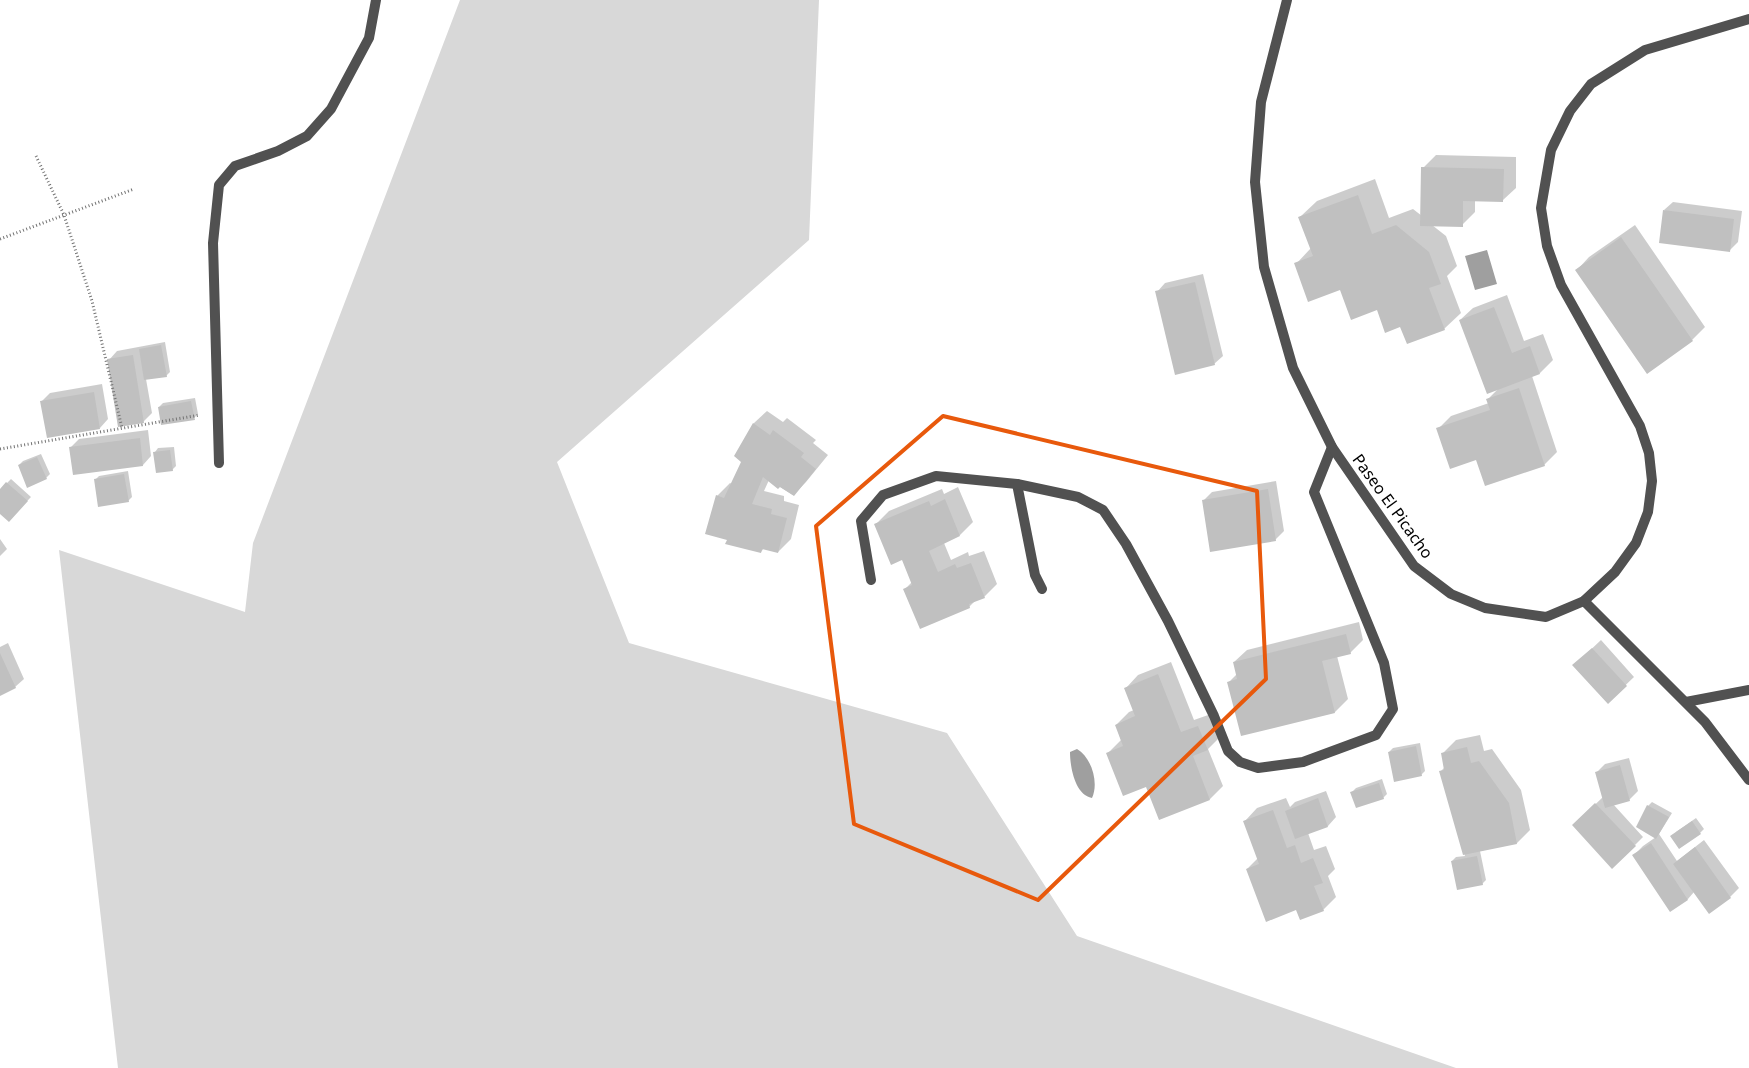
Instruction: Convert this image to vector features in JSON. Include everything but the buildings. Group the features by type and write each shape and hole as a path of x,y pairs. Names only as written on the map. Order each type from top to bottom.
{"street":[{"path":"219,463 213,243 219,185 234,166 278,151 307,136 331,109 369,38 376,0"},
{"name":"Paseo El Picacho","path":"1287,0 1261,102 1255,182 1264,267 1293,368 1332,447 1414,566 1451,594 1485,608 1546,617 1584,601 1615,572 1636,543 1648,512 1652,482 1649,453 1640,426 1561,285 1546,246 1541,208 1551,150 1570,111 1591,84 1645,50 1749,19"},
{"path":"872,580 861,521 883,496 936,476 1017,484 1078,497 1103,510 1126,544 1168,621 1214,716 1228,751 1240,762 1258,768 1303,762 1376,735 1393,709 1384,663 1314,492 1332,447"},
{"path":"1017,484 1035,575 1042,589"},
{"path":"1584,601 1706,722 1749,780"},
{"path":"1686,702 1749,690"}],"path":[{"path":"36,156 64,215 92,301 122,428"},
{"path":"0,239 134,189"},
{"path":"0,449 218,412"}],"highlighted area":[{"path":"943,416 1257,491 1266,679 1038,900 854,824 816,526"}],"shaded area":[{"path":"460,0 819,0 809,240 557,462 629,643 947,733 1077,936 1456,1068 118,1068 59,550 245,612 253,543"},
{"path":"1487,250 1497,284 1475,290 1465,256"},
{"path":"1077,749 1087,758 1093,771 1095,785 1092,798 1081,792 1075,780 1070,752"}]}
